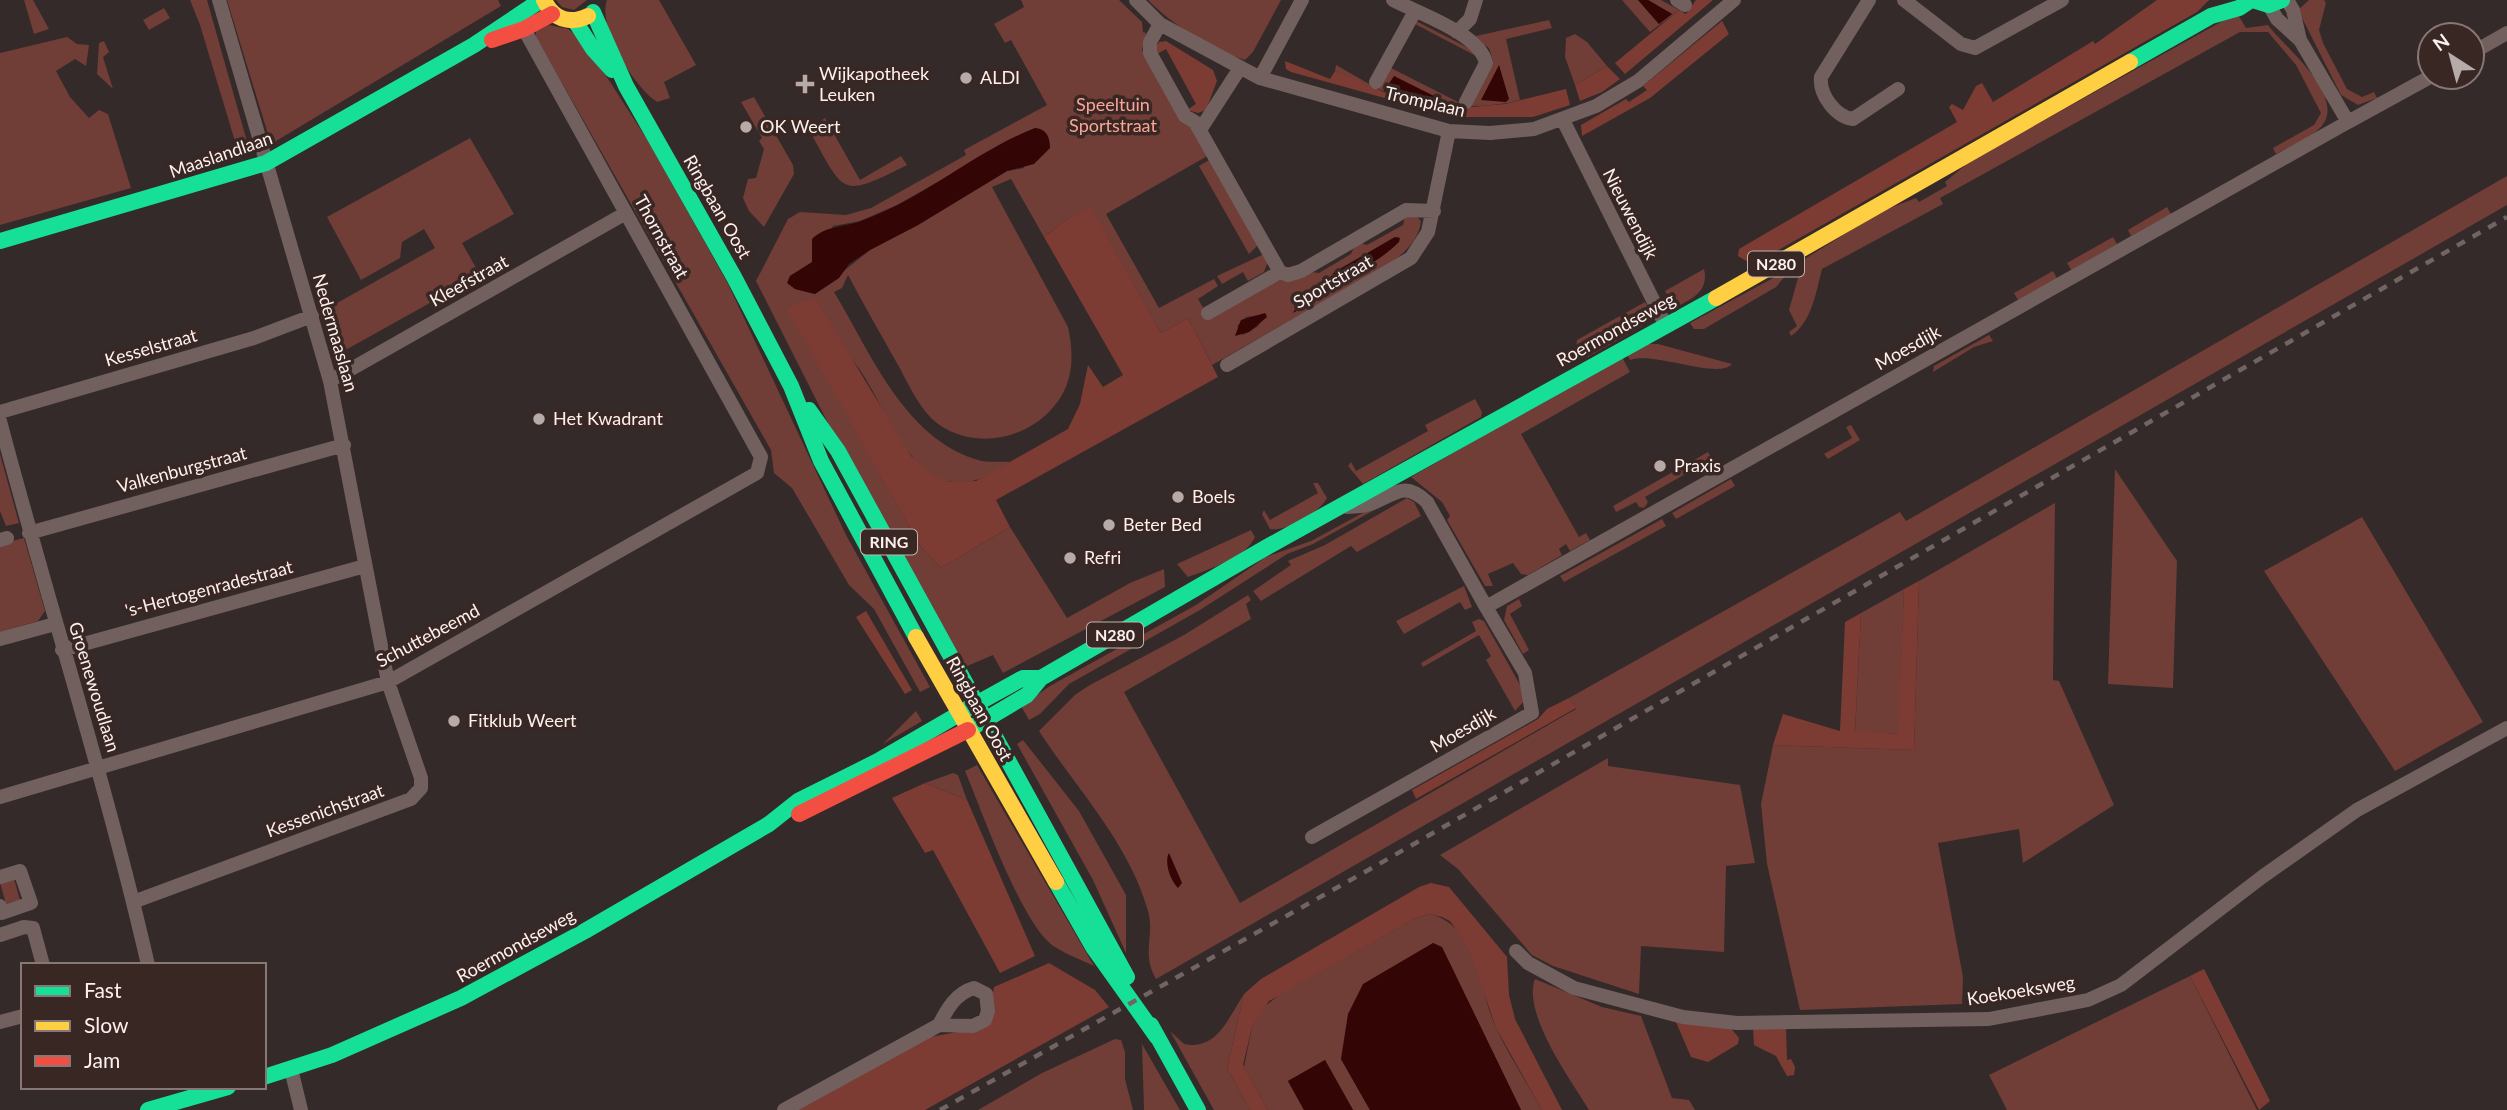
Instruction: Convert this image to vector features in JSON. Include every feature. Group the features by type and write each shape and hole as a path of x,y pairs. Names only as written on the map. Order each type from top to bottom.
{"main road":[{"name":"Roermondseweg","path":"2211,16 2226,0"},
{"name":"Roermondseweg","path":"774,821 803,813 968,730 1027,695 1041,678 1665,324 1800,251 2211,16 2268,1"},
{"name":"Maaslandlaan","path":"474,45 524,29 546,5"},
{"name":"Maaslandlaan","path":"0,241 267,163 546,5"},
{"path":"546,5 559,19 575,21 596,6"},
{"name":"Ringbaan Oost","path":"596,6 626,86 734,277 791,386 821,461 959,714 1093,947 1157,1037"},
{"name":"Ringbaan Oost","path":"575,21 593,49 626,86"},
{"name":"Ringbaan Oost","path":"791,386 838,451 1110,942 1157,1037 1198,1110"},
{"name":"Roermondseweg","path":"266,1076 346,1051 449,1005 774,821 798,801 878,761 1023,678 1041,678"},
{"path":"148,1110 221,1089"}],"street":[{"name":"Nedermaaslaan","path":"219,0 330,381 388,682"},
{"name":"Tromplaan","path":"1136,0 1160,24 1260,78 1449,131 1490,133 1534,129 1597,106 1638,81 1734,0"},
{"path":"1260,78 1302,0"},
{"path":"1393,0 1457,32 1484,52 1486,63 1466,102"},
{"path":"1457,32 1470,19 1476,0"},
{"path":"1869,0 1821,77 1820,84 1833,110 1843,117 1853,119 1898,89"},
{"path":"1904,0 1961,44 1975,48 2062,0"},
{"path":"2268,1 2277,19 2300,40 2348,122"},
{"path":"1376,82 1415,11"},
{"name":"Sportstraat","path":"1160,24 1150,42 1150,53 1185,116 1195,122 1200,130 1280,272 1288,275 1301,271 1406,210 1434,211"},
{"name":"Thornstraat","path":"524,29 761,457 760,464"},
{"path":"2486,45 2507,33"},
{"path":"1200,130 1240,68"},
{"name":"Moesdijk","path":"1486,607 2416,85"},
{"name":"Nieuwendijk","path":"1563,120 1665,324"},
{"name":"Sportstraat","path":"1227,365 1410,258 1428,232 1449,131"},
{"name":"Kleefstraat","path":"330,381 626,213"},
{"name":"Sportstraat","path":"1208,313 1280,272"},
{"name":"Kesselstraat","path":"0,412 254,338 312,316"},
{"name":"Groenewoudlaan","path":"0,421 62,650 99,768 148,963"},
{"name":"Valkenburgstraat","path":"29,533 344,445"},
{"name":"Schuttebeemd","path":"0,797 388,682 747,479 757,473 760,464"},
{"name":"Moesdijk","path":"1312,837 1532,713 1525,673 1427,502 1411,490 1394,491 1368,505 1338,508"},
{"name":"'s-Hertogenradestraat","path":"62,650 365,566"},
{"path":"0,639 55,624"},
{"name":"Kessenichstraat","path":"134,902 411,799 421,788 421,778 388,682"},
{"name":"Koekoeksweg","path":"1517,951 1528,963 1574,988 1683,1017 1737,1023 1989,1019 2088,1000 2121,985 2262,877 2357,810 2507,728"},
{"path":"0,877 20,871 31,903 2,913 0,906"},
{"path":"18,907 24,927"},
{"path":"0,934 24,927 33,928 42,963"},
{"path":"0,1023 21,1017"},
{"path":"784,1110 939,1025"},
{"path":"291,1069 301,1110"}],"green space":[{"path":"24,0 33,0 49,29 34,34"},
{"path":"190,0 207,0 248,145 237,148"},
{"path":"227,0 498,0 501,6 271,144"},
{"path":"556,0 587,0 574,10 562,7"},
{"path":"607,0 659,0 696,65 664,82 670,98 657,102 628,71 607,26"},
{"name":"Speeltuin Sportstraat","path":"1021,0 1119,0 1142,22 1143,32 1146,33 1142,50 1178,115 1194,129 1209,155 1106,214 1159,308 1214,279 1218,286 1198,299 1210,319 1278,281 1307,273 1319,273 1351,254 1354,247 1361,243 1367,245 1403,225 1405,217 1415,215 1421,221 1414,240 1391,263 1212,365 1188,318 1161,333 1091,208 1067,219 1044,237 1011,179 992,187 1068,327 1070,336 1071,362 1066,387 1051,410 1036,423 1020,432 983,439 948,430 932,419 917,400 848,275 842,288 834,292 892,391 929,433 952,449 978,460 1010,462 987,476 972,481 950,481 931,474 915,459 901,441 854,362 787,307 921,547 941,568 1010,527 1067,618 1130,583 1164,569 1165,587 1003,673 993,655 965,667 831,429 756,281 788,219 800,212 846,215 871,208 966,155 964,150 1047,105 1011,40 1005,43 994,24 1024,7","holes":["1028,131 1024,168 1007,171 918,225 870,250 815,294 795,289 790,276 813,262 833,226 860,221 897,205","1395,237 1369,264 1344,273 1334,275 1334,272","1267,314 1257,327 1243,335 1237,326 1246,317"]},
{"path":"1148,0 1281,0 1253,52 1245,60 1219,50 1193,35"},
{"path":"1622,0 1638,0 1659,24 1672,14 1648,0 1661,0 1679,10 1650,32"},
{"path":"2309,0 2324,0 2326,3 2319,30 2347,89 2362,97 2374,92 2377,98 2358,105 2341,95 2298,10"},
{"path":"164,8 170,18 149,30 143,20"},
{"path":"2237,13 2246,28 2268,25 2312,74 2327,103 2327,117 2315,133 2276,154 2273,148 2314,125 2321,113 2296,65 2268,32 2240,32 1940,198 1943,204 1822,269 1808,315 1791,336 1789,332 1797,326 1789,310 1803,260 1882,211 1916,198 1919,202 1947,186 1945,182 1969,162"},
{"path":"1549,20 1552,28 1506,39 1520,100 1466,106 1475,99 1493,61 1489,48 1477,40 1476,36"},
{"path":"1416,21 1480,54 1478,57 1415,24"},
{"path":"549,25 568,29 583,40 650,144 728,284 846,535 930,687 920,692 874,609 849,585 792,488 774,473 771,450 536,37 536,31"},
{"path":"1575,34 1587,42 1607,66 1575,85 1565,57 1566,38"},
{"path":"67,37 77,44 89,45 86,66 75,59 56,71 70,97 89,118 99,110 108,114 131,188 0,225 0,53"},
{"path":"104,41 109,52 103,57 113,89 97,74 99,43"},
{"path":"1336,65 1378,89 1356,81 1335,71"},
{"path":"1391,68 1465,106 1425,102 1378,89"},
{"path":"754,97 793,165 794,174 764,227 749,211 743,198 748,179 756,178 764,149 759,141 762,138 741,102"},
{"path":"825,118 860,180 901,156 907,165 868,183 855,186 846,184 830,167 809,130"},
{"path":"470,138 514,214 462,243 480,275 333,357 321,312 435,248 424,229 402,242 400,258 361,280 327,217"},
{"path":"1211,159 1259,244 1249,254 1199,166"},
{"path":"2507,176 2507,205 1156,979 1149,961 1148,911 1128,862 1115,839 1039,731 1076,694 1090,685 1184,635 1248,595 1251,600 1246,604 1251,619 1124,692 1240,903 1576,709 1569,698 1900,512 1906,521"},
{"path":"2167,207 2171,214 2131,236 2128,230"},
{"path":"2113,237 2117,244 2071,270 2067,263"},
{"path":"1264,254 1268,261 1264,272 1248,281 1243,272 1222,284 1217,276"},
{"path":"1704,269 1704,283 1699,292 1678,306 1672,304 1665,291"},
{"path":"2053,271 2057,278 2018,300 2014,293"},
{"path":"1784,272 1786,275 1776,287 1704,329 1694,329 1690,323"},
{"path":"1645,302 1651,312 1641,327 1586,358 1579,357 1575,352 1577,340"},
{"path":"1989,335 1993,341 1974,347 1933,372 1934,366"},
{"path":"1646,344 1658,344 1732,364 1714,369 1654,359 1630,360 1627,355"},
{"path":"1622,357 1630,372 1521,434 1579,537 1586,533 1590,540 1570,551 1566,544 1559,549 1562,555 1528,575 1521,574 1513,563 1488,574 1493,586 1485,586 1447,520 1450,516 1442,502 1411,477"},
{"path":"1475,399 1482,412 1481,417 1363,484 1348,466 1351,462 1356,471 1428,431 1425,425"},
{"path":"1851,425 1860,440 1828,459 1824,454 1852,438 1846,427"},
{"path":"1708,452 1715,464 1713,470 1707,472 1701,465 1645,497 1648,502 1644,508 1639,507 1636,502 1616,512 1613,506"},
{"path":"0,454 19,523 6,526 0,511"},
{"path":"2115,469 2177,561 2173,688 2108,684"},
{"path":"1731,479 1735,486 1676,519 1672,513"},
{"path":"1313,483 1318,483 1327,498 1323,504 1310,515 1285,528 1270,529 1262,514 1264,510 1270,520 1318,493"},
{"path":"1394,496 1396,498 1313,544 1287,554 1200,610 1069,684 1040,714 1029,720 1021,706 1050,686 1196,605 1266,557 1311,541"},
{"path":"1407,498 1414,502 1421,516 1357,552 1351,546 1261,601 1253,591 1291,565 1288,561 1325,545"},
{"path":"2055,503 2053,680 2059,681 2114,805 2023,863 2019,829 1938,843 1963,977 1962,1004 1800,1010 1767,864 1761,804 1773,745 1914,750 1919,581"},
{"path":"2362,517 2483,722 2395,771 2264,571"},
{"path":"1662,519 1666,526 1564,582 1560,576"},
{"path":"1251,530 1255,537 1250,545 1226,562 1188,577 1177,564"},
{"path":"24,538 45,611 38,621 0,632 0,544"},
{"path":"1464,586 1472,607 1465,610 1460,602 1404,634 1396,621"},
{"path":"1904,589 1899,734 1855,732 1861,613"},
{"path":"1519,599 1522,606 1510,614 1529,650 1523,654 1504,620 1507,606"},
{"path":"1479,619 1484,621 1523,690 1525,700 1515,711 1486,660 1491,656 1479,635 1423,667 1421,663 1476,631 1472,622"},
{"path":"916,711 922,721 883,744"},
{"path":"1023,740 1079,811 1126,895 1126,953 1093,880 1017,744"},
{"path":"1608,758 1608,766 1740,785 1755,863 1726,866 1724,952 1641,946 1639,994 1553,966 1532,955 1458,869 1440,855"},
{"path":"977,765 1094,966 1055,947 1042,935 1029,916 1004,866 965,771"},
{"path":"953,773 958,775 967,800 925,783"},
{"path":"14,879 20,900 6,904 0,883"},
{"path":"1429,914 1445,920 1458,931 1467,945 1497,1030 1542,1110 1521,1110 1442,948 1433,943 1341,1059 1370,1110 1353,1110 1325,1060 1288,1081 1304,1110 1268,1110 1244,1067 1252,1027 1263,1008 1280,994 1416,918"},
{"path":"2190,976 2257,1110 2007,1110 1989,1075"},
{"path":"1535,979 1602,1007 1641,1016 1672,1098 1689,1100 1695,1110 1589,1110 1542,1028 1535,1010"},
{"path":"1244,994 1227,1068 1250,1110 1214,1110 1170,1031 1184,1044 1205,1043 1220,1031"},
{"path":"1115,1039 1121,1040 1125,1052 1125,1079 1133,1110 978,1110 1042,1073"},
{"path":"1142,1044 1180,1110 1144,1110"}],"shaded area":[{"path":"1638,0 1648,0 1672,14 1659,24"},
{"path":"1696,0 1713,0 1625,74 1615,63 1679,10 1686,14"},
{"path":"2157,0 2209,0 2197,12 1759,261 1748,262 1738,256 1739,249 1957,122 1949,107 1952,104 1963,110 1976,86 1982,83 1993,102 2093,41 2095,44"},
{"path":"1722,21 1729,34 1650,98 1582,136 1581,125 1626,99 1629,102 1647,90 1643,86"},
{"path":"1166,41 1213,70 1217,81 1206,110 1198,113 1187,110 1196,104 1166,49 1157,54 1155,48 1159,42"},
{"path":"1285,61 1330,79 1335,71 1386,93 1460,108 1505,104 1566,89 1570,105 1533,117 1453,117 1291,72 1286,69"},
{"path":"1499,65 1509,99 1506,102 1481,100"},
{"path":"1607,66 1620,79 1602,92 1580,101 1575,85"},
{"path":"1394,76 1434,96 1434,98 1384,91"},
{"path":"1035,128 1047,135 1050,148 1034,164 1007,171 918,225 870,250 849,264 839,278 815,294 795,289 787,283 790,276 812,262 812,239 818,234 884,212 991,149"},
{"path":"1091,207 1161,333 1188,318 1218,377 996,500 1010,527 941,568 921,547 786,308 815,298 911,456 932,473 950,482 976,481 1068,429 1080,404 1088,365 1103,387 1123,375 1044,237 1067,219"},
{"path":"1395,237 1400,238 1399,242 1368,265 1350,273 1332,274"},
{"path":"1314,292 1328,293 1293,313 1301,299"},
{"path":"1265,313 1267,317 1249,332 1235,336 1241,320"},
{"path":"1919,581 1914,750 1773,745 1783,714 1840,731 1845,622 1861,613 1855,731 1898,734 1904,589"},
{"path":"866,611 912,690 905,694 856,617"},
{"path":"1569,698 1576,708 1416,799 1412,790 1538,719 1547,709"},
{"path":"925,783 967,800 1035,956 1000,973 933,850 925,853 892,798"},
{"path":"1169,853 1182,883 1178,888 1169,871"},
{"path":"1431,883 1449,887 1507,957 1509,995 1515,1019 1562,1110 1542,1110 1496,1028 1470,952 1450,921 1429,914 1416,918 1269,1001 1252,1027 1243,1065 1268,1110 1250,1110 1227,1068 1244,994 1261,979 1419,887"},
{"path":"1433,943 1442,947 1521,1110 1370,1110 1341,1059 1348,1014 1363,984"},
{"path":"1049,963 1095,990 1109,1007 925,1110 796,1110 930,1037 968,1030 989,1015 994,987"},
{"path":"2204,969 2270,1101 2259,1110 2190,976"},
{"path":"1676,1022 1729,1026 1739,1038 1738,1044 1708,1062 1691,1057"},
{"path":"1753,1028 1786,1028 1787,1060 1791,1059 1795,1067 1794,1075 1787,1076 1776,1056 1754,1045"},
{"path":"1325,1060 1353,1110 1304,1110 1288,1081"}],"railway":[{"path":"940,1110 1372,868 2507,217"}],"traffic: fast":[{"path":"0,241 266,163 474,45 541,0"},
{"path":"2130,62 2211,16 2239,8 2251,0"},
{"path":"2253,0 2269,5 2282,0"},
{"path":"593,12 626,86 734,277 791,386 821,461 916,637"},
{"path":"575,21 593,49 612,70"},
{"path":"968,730 1027,695 1041,678 1267,547 1716,298"},
{"path":"809,410 838,451 1127,977"},
{"path":"967,709 1023,678 1041,678"},
{"path":"266,1076 332,1055 461,998 585,931 769,824 798,801 878,761 959,714"},
{"path":"1056,882 1093,947 1157,1037"},
{"path":"1151,1025 1198,1110"},
{"path":"148,1110 221,1089"}],"traffic: slow":[{"path":"544,0 552,12 562,18 574,20 588,16"},
{"path":"1716,298 2130,62"},
{"path":"916,637 1056,882"}],"traffic: jam":[{"path":"492,40 524,29 552,14"},
{"path":"799,814 968,730"}],"place":[{"name":"ALDI","path":"966,78"},
{"name":"Wijkapotheek Leuken","path":"805,84"},
{"name":"OK Weert","path":"746,127"},
{"name":"Het Kwadrant","path":"539,419"},
{"name":"Praxis","path":"1660,466"},
{"name":"Boels","path":"1178,497"},
{"name":"Beter Bed","path":"1109,525"},
{"name":"Refri","path":"1070,558"},
{"name":"Fitklub Weert","path":"454,721"}]}
